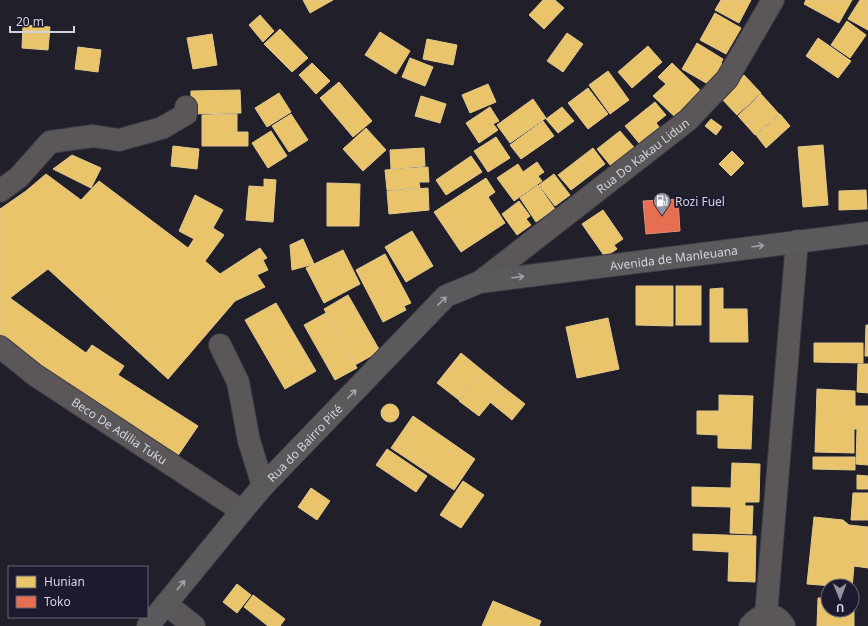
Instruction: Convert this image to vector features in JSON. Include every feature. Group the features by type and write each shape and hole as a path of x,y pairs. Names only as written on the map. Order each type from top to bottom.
{"main road":[{"name":"Avenida de Manleuana","path":"480,282 868,233"},
{"name":"Rua do Bairro Pité","path":"148,626 263,486 446,296 480,282"}],"street":[{"name":"Rua Do Kakau Lidun","path":"480,282 688,120 727,79 773,0"},
{"path":"0,190 19,177 50,142 92,136 120,140 162,128 186,114 186,107"},
{"path":"767,622 797,241"},
{"path":"220,346 238,382 249,440 263,486"},
{"name":"Beco De Adilia Tuku","path":"0,347 35,375 242,511"},
{"path":"166,604 194,626"}],"building: Hunian":[{"path":"303,0 333,0 310,13"},
{"path":"543,0 555,0 564,8 544,29 529,15"},
{"path":"721,0 751,0 739,23 715,10"},
{"path":"806,0 852,0 839,23 804,4"},
{"path":"860,0 868,0 868,30 848,19"},
{"path":"715,13 741,28 726,54 700,40"},
{"path":"260,15 274,31 263,42 249,25"},
{"path":"847,21 866,35 850,58 831,45"},
{"path":"23,25 50,27 48,50 22,48"},
{"path":"280,29 308,58 292,72 264,44"},
{"path":"380,32 410,51 396,74 365,55"},
{"path":"567,33 583,44 563,72 547,61"},
{"path":"212,34 217,65 193,69 187,38"},
{"path":"818,38 851,61 838,78 806,56"},
{"path":"427,39 457,45 453,65 423,59"},
{"path":"697,43 723,59 721,63 726,66 713,87 682,69"},
{"path":"648,46 662,62 632,88 618,72"},
{"path":"78,47 101,50 98,72 75,69"},
{"path":"410,58 433,67 425,86 402,77"},
{"path":"312,63 330,81 316,94 299,75"},
{"path":"672,63 701,91 675,117 653,96 666,84 658,77"},
{"path":"608,71 629,100 610,114 589,85"},
{"path":"744,75 761,93 737,115 720,97"},
{"path":"339,82 372,121 353,137 320,98"},
{"path":"488,84 496,102 470,113 462,95"},
{"path":"588,88 608,114 588,129 568,103"},
{"path":"240,90 241,113 191,114 191,91"},
{"path":"279,93 291,112 267,127 255,108"},
{"path":"761,94 771,105 747,126 738,116"},
{"path":"421,96 446,104 440,123 415,116"},
{"path":"533,99 546,118 510,143 497,125"},
{"path":"655,102 666,115 656,123 664,133 644,149 625,126"},
{"path":"771,105 779,114 755,135 747,126"},
{"path":"490,107 499,121 493,124 498,130 479,143 466,123"},
{"path":"562,107 574,121 558,133 546,119"},
{"path":"237,114 237,132 248,132 248,146 202,146 202,115"},
{"path":"291,114 308,140 289,152 272,126"},
{"path":"780,114 790,126 766,148 756,135"},
{"path":"711,119 722,127 716,135 705,126"},
{"path":"543,121 554,136 521,159 510,145"},
{"path":"366,128 386,150 363,171 343,149"},
{"path":"271,131 287,156 268,168 252,143"},
{"path":"620,131 638,152 615,171 597,149"},
{"path":"496,137 510,158 488,172 474,151"},
{"path":"823,145 828,205 803,207 798,147"},
{"path":"173,146 199,149 197,169 171,166"},
{"path":"424,148 425,166 391,169 390,150"},
{"path":"593,148 605,164 571,190 558,175"},
{"path":"732,151 744,163 731,176 719,164"},
{"path":"72,155 101,168 91,188 53,169"},
{"path":"471,156 482,172 446,195 436,180"},
{"path":"537,162 544,172 538,176 542,181 514,201 497,178 518,164 523,172"},
{"path":"428,167 429,182 419,182 420,188 387,190 385,170"},
{"path":"46,174 81,200 99,181 188,248 194,239 179,231 195,195 223,210 213,228 224,235 205,261 220,274 260,248 267,258 263,260 268,270 257,275 265,287 235,301 168,379 48,269 10,298 86,353 92,345 124,366 118,375 198,426 177,457 0,338 0,209 26,191"},
{"path":"554,174 570,195 555,206 539,185"},
{"path":"486,178 495,192 488,197 505,223 461,252 434,212"},
{"path":"264,179 276,180 273,222 246,220 249,186 264,187"},
{"path":"327,183 360,184 359,226 327,226"},
{"path":"538,185 555,209 536,222 520,198"},
{"path":"428,188 429,210 389,214 387,191"},
{"path":"866,190 867,209 839,210 839,191"},
{"path":"519,201 530,216 526,219 531,225 517,235 502,214"},
{"path":"603,210 623,239 614,245 617,249 605,257 582,224"},
{"path":"412,231 433,266 406,282 385,247"},
{"path":"303,239 314,264 292,270 290,245"},
{"path":"343,250 360,284 324,303 306,268"},
{"path":"385,254 411,303 404,306 406,310 383,322 356,270"},
{"path":"636,286 673,286 673,326 636,325"},
{"path":"676,286 701,286 701,325 676,325"},
{"path":"723,288 723,309 747,309 748,342 710,342 710,289"},
{"path":"348,295 380,351 355,365 324,309"},
{"path":"276,303 316,371 285,389 245,320"},
{"path":"326,313 357,368 335,380 304,325"},
{"path":"608,318 619,369 577,378 566,327"},
{"path":"866,325 868,325 868,356 865,356"},
{"path":"814,343 863,343 863,363 814,362"},
{"path":"461,353 483,371 459,400 437,383"},
{"path":"858,364 868,364 868,393 857,392"},
{"path":"483,371 503,387 479,416 459,401"},
{"path":"503,387 525,404 512,420 490,402"},
{"path":"817,389 855,391 855,406 868,406 868,429 854,429 854,453 815,452"},
{"path":"719,395 753,396 751,449 718,448 718,435 697,434 697,411 719,411"},
{"path":"386,404 394,404 399,409 397,420 394,422 386,422 381,417 381,409"},
{"path":"413,416 475,459 454,490 391,448"},
{"path":"857,429 868,429 868,465 856,464"},
{"path":"387,449 427,476 416,492 376,465"},
{"path":"813,457 855,457 855,470 813,469"},
{"path":"732,463 760,464 759,502 745,502 745,506 753,506 752,534 730,533 731,507 692,506 692,487 731,488"},
{"path":"857,475 868,476 868,489 857,489"},
{"path":"463,481 484,495 461,528 440,515"},
{"path":"311,488 330,501 317,520 298,507"},
{"path":"853,493 868,493 868,520 851,520"},
{"path":"814,517 843,520 849,525 868,527 868,568 854,566 853,578 820,578 820,585 807,584"},
{"path":"693,534 756,536 755,582 728,581 729,552 693,550"},
{"path":"237,584 251,595 237,613 223,602"},
{"path":"253,595 285,619 280,626 268,626 244,607"},
{"path":"818,598 820,598 820,618 854,618 854,626 817,626"},
{"path":"493,601 541,621 539,626 482,626"}],"building: Toko":[{"name":"Rozi Fuel","path":"678,199 680,231 646,234 643,201"}],"place":[{"name":"Rozi Fuel","path":"662,216"}]}
